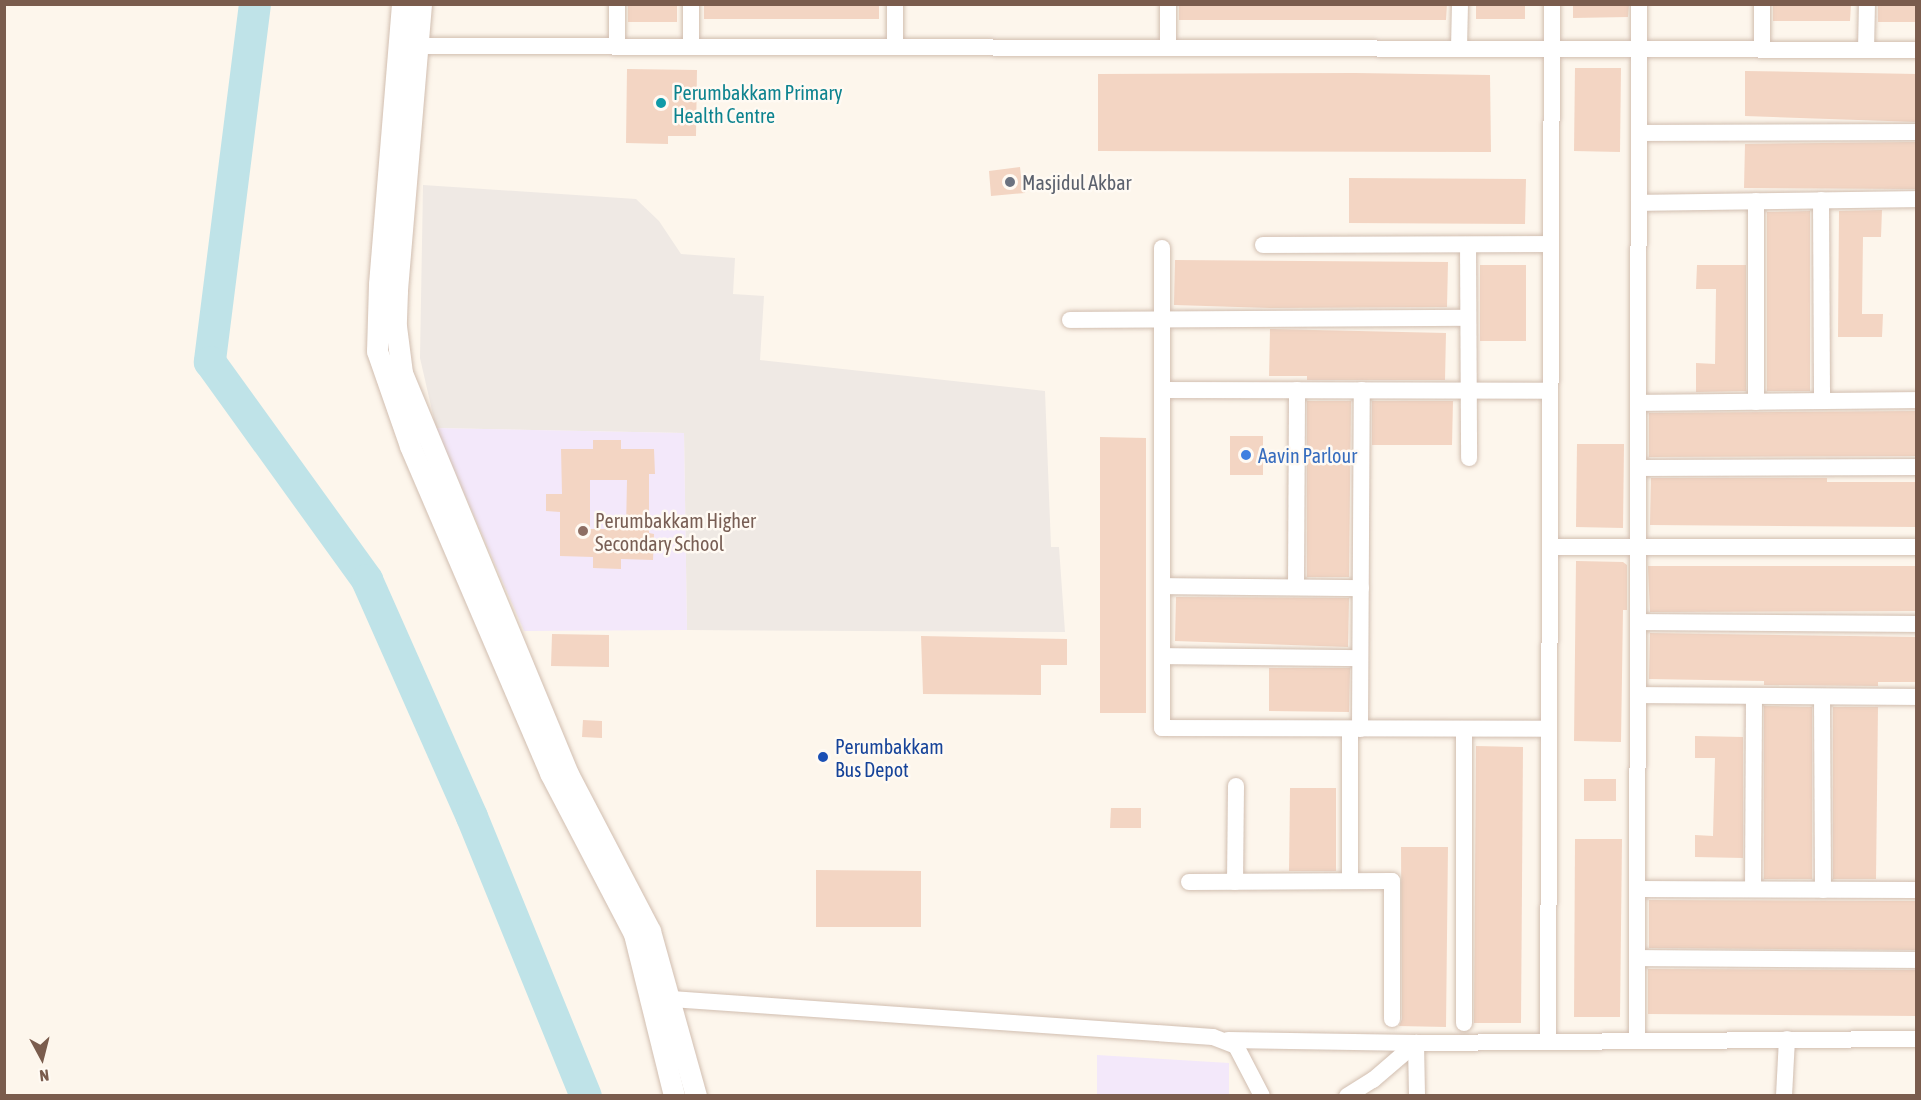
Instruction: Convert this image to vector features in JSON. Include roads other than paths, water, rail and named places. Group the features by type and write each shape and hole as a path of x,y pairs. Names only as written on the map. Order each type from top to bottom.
{"street":[{"path":"402,4 408,46 396,315 402,373 568,774 651,931 674,1095"},
{"path":"408,46 421,4"},
{"path":"617,4 617,47"},
{"path":"691,4 691,47"},
{"path":"895,4 895,47"},
{"path":"1168,4 1168,48"},
{"path":"1459,48 1460,4"},
{"path":"1548,1039 1552,4"},
{"path":"1637,1039 1639,4"},
{"path":"1762,4 1762,50"},
{"path":"1866,50 1867,4"},
{"path":"408,46 1917,50"},
{"path":"1640,133 1917,132"},
{"path":"1639,203 1917,199"},
{"path":"1821,200 1822,401"},
{"path":"1756,201 1756,402"},
{"path":"1263,245 1551,244"},
{"path":"1468,245 1469,458"},
{"path":"1162,248 1162,728 1549,729"},
{"path":"1070,320 1468,318"},
{"path":"1163,390 1551,391"},
{"path":"1296,587 1297,390"},
{"path":"1350,881 1355,729 1360,658 1362,390"},
{"path":"1639,403 1917,400"},
{"path":"1639,468 1917,467"},
{"path":"1550,547 1917,547"},
{"path":"1162,586 1361,588"},
{"path":"1639,622 1917,624"},
{"path":"1162,656 1360,658"},
{"path":"1638,695 1917,698"},
{"path":"1753,890 1754,696"},
{"path":"1822,697 1823,890"},
{"path":"1464,729 1464,1023"},
{"path":"1235,882 1236,786"},
{"path":"1190,882 1392,881 1392,1019"},
{"path":"1638,889 1917,890"},
{"path":"1637,958 1917,960"},
{"path":"660,999 1228,1040 1416,1043 1548,1039 1917,1039"},
{"path":"660,999 696,1095"},
{"path":"1784,1095 1787,1039"},
{"path":"1228,1040 1236,1046 1262,1095"},
{"path":"1347,1095 1373,1080 1416,1043"},
{"path":"1416,1043 1418,1095"}],"waterway":[{"path":"255,4 210,362 367,580 472,817 586,1096"}],"place":[{"name":"Perumbakkam Primary Health Centre","path":"661,103"},
{"name":"Masjidul Akbar","path":"1010,182"},
{"name":"Aavin Parlour","path":"1246,455"},
{"name":"Perumbakkam Higher Secondary School","path":"583,531"},
{"name":"Perumbakkam Bus Depot","path":"823,757"}]}
